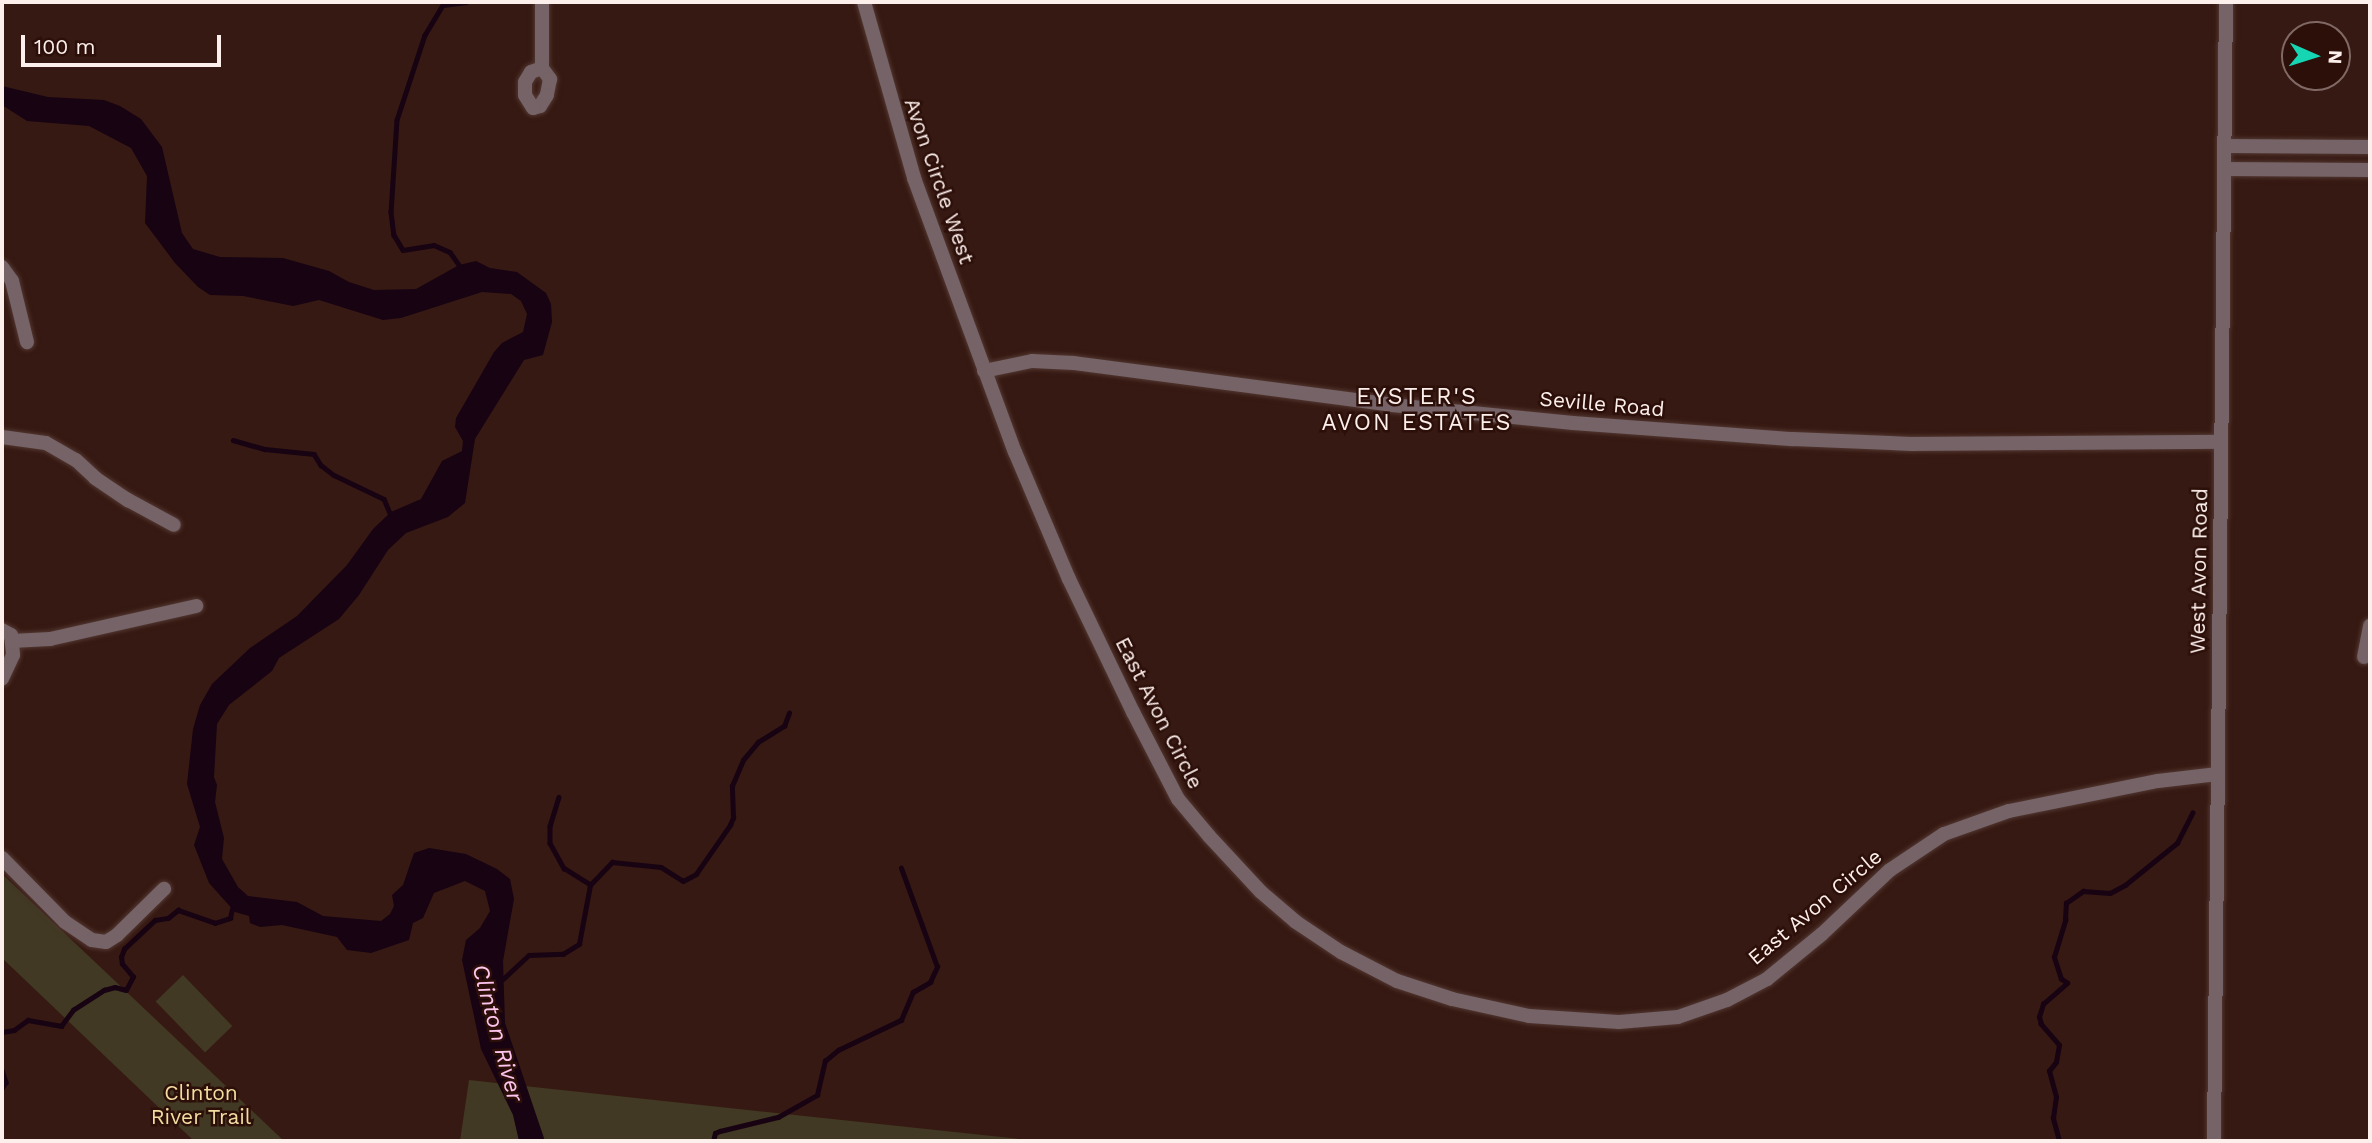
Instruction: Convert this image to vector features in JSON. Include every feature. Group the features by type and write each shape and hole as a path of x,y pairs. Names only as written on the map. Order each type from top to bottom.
{"street":[{"path":"542,2 542,68"},
{"name":"Avon Circle West","path":"864,2 914,178 984,371"},
{"name":"West Avon Road","path":"2214,1141 2226,2"},
{"path":"2226,146 2370,147"},
{"path":"2225,169 2370,170"},
{"path":"2,267 12,281 27,342"},
{"name":"Seville Road","path":"984,371 1032,362 1074,363 1405,406 1573,423 1793,439 1912,444 2221,442"},
{"name":"East Avon Circle","path":"984,371 1069,579 1178,799 1238,869 1296,922 1341,952 1397,981 1441,996 1529,1016 1619,1022 1678,1017 1727,1000 1767,979 1822,934 1889,870 1944,834 2010,811 2131,786 2218,774"},
{"path":"2,437 46,443 128,499 174,525"},
{"path":"12,641 50,639 196,606"},
{"path":"2364,657 2370,626"},
{"path":"2,630 11,635 13,655 2,678"},
{"path":"2,858 65,922 92,940 106,942 117,935 164,889"}],"green space":[{"name":"Clinton River Trail","path":"2,874 284,1141 194,1141 2,958"},
{"path":"183,975 232,1026 205,1052 156,1001"},
{"path":"469,1080 1038,1141 460,1141"}],"water":[{"name":"Clinton River","path":"2,86 48,97 104,100 141,119 162,147 182,233 193,249 220,257 283,258 329,271 349,282 374,290 416,289 459,265 476,261 490,268 517,272 546,293 551,304 552,322 543,355 524,360 475,439 465,503 448,517 406,533 388,550 359,595 339,619 279,658 272,671 229,705 217,724 214,777 217,785 215,802 224,838 222,859 238,887 248,896 297,902 323,916 381,921 390,914 394,906 392,895 403,885 414,853 429,848 466,854 497,869 510,879 514,899 503,961 505,1023 545,1141 519,1141 513,1115 481,1049 462,960 466,940 480,928 490,911 485,891 465,881 434,893 423,918 413,923 409,940 371,953 347,950 337,937 282,925 260,927 250,923 249,916 235,912 209,883 194,845 200,827 187,784 193,729 200,705 212,684 250,648 297,616 347,565 373,529 391,512 421,499 442,461 462,451 463,441 455,427 456,418 494,352 502,343 523,332 527,314 521,301 511,294 482,292 401,318 383,320 319,300 293,306 243,296 210,295 198,287 175,263 145,223 147,176 131,148 89,126 27,121 2,105"}],"waterway":[{"path":"445,2 425,35 397,120 391,212 394,235 403,250 434,245 450,252 459,265"},
{"path":"443,5 466,2"},
{"path":"233,440 265,449 314,454 321,465 334,475 384,499 390,513"},
{"name":"Clinton River","path":"503,979 529,955 563,954 579,944 590,885 612,862 661,867 683,881 696,874 733,818 732,786 743,760 758,742 784,726 789,713"},
{"path":"559,797 550,826 550,843 564,868 590,884"},
{"path":"2059,1141 2053,1118 2056,1097 2049,1071 2056,1062 2059,1045 2041,1024 2039,1017 2043,1004 2067,983 2061,979 2054,957 2065,920 2066,903 2083,891 2110,893 2125,885 2177,843 2192,813"},
{"path":"713,1141 715,1133 778,1117 817,1095 825,1061 838,1050 901,1020 913,992 930,982 937,967 901,868"},
{"path":"2,1032 14,1030 28,1020 61,1026 73,1010 104,990 115,987 126,990 133,977 122,964 124,949 155,920 168,918 178,910 215,923 230,918 232,909"},
{"path":"2,1070 6,1082 2,1089"}],"district":[{"name":"EYSTER'S AVON ESTATES","path":"1417,410"}]}
